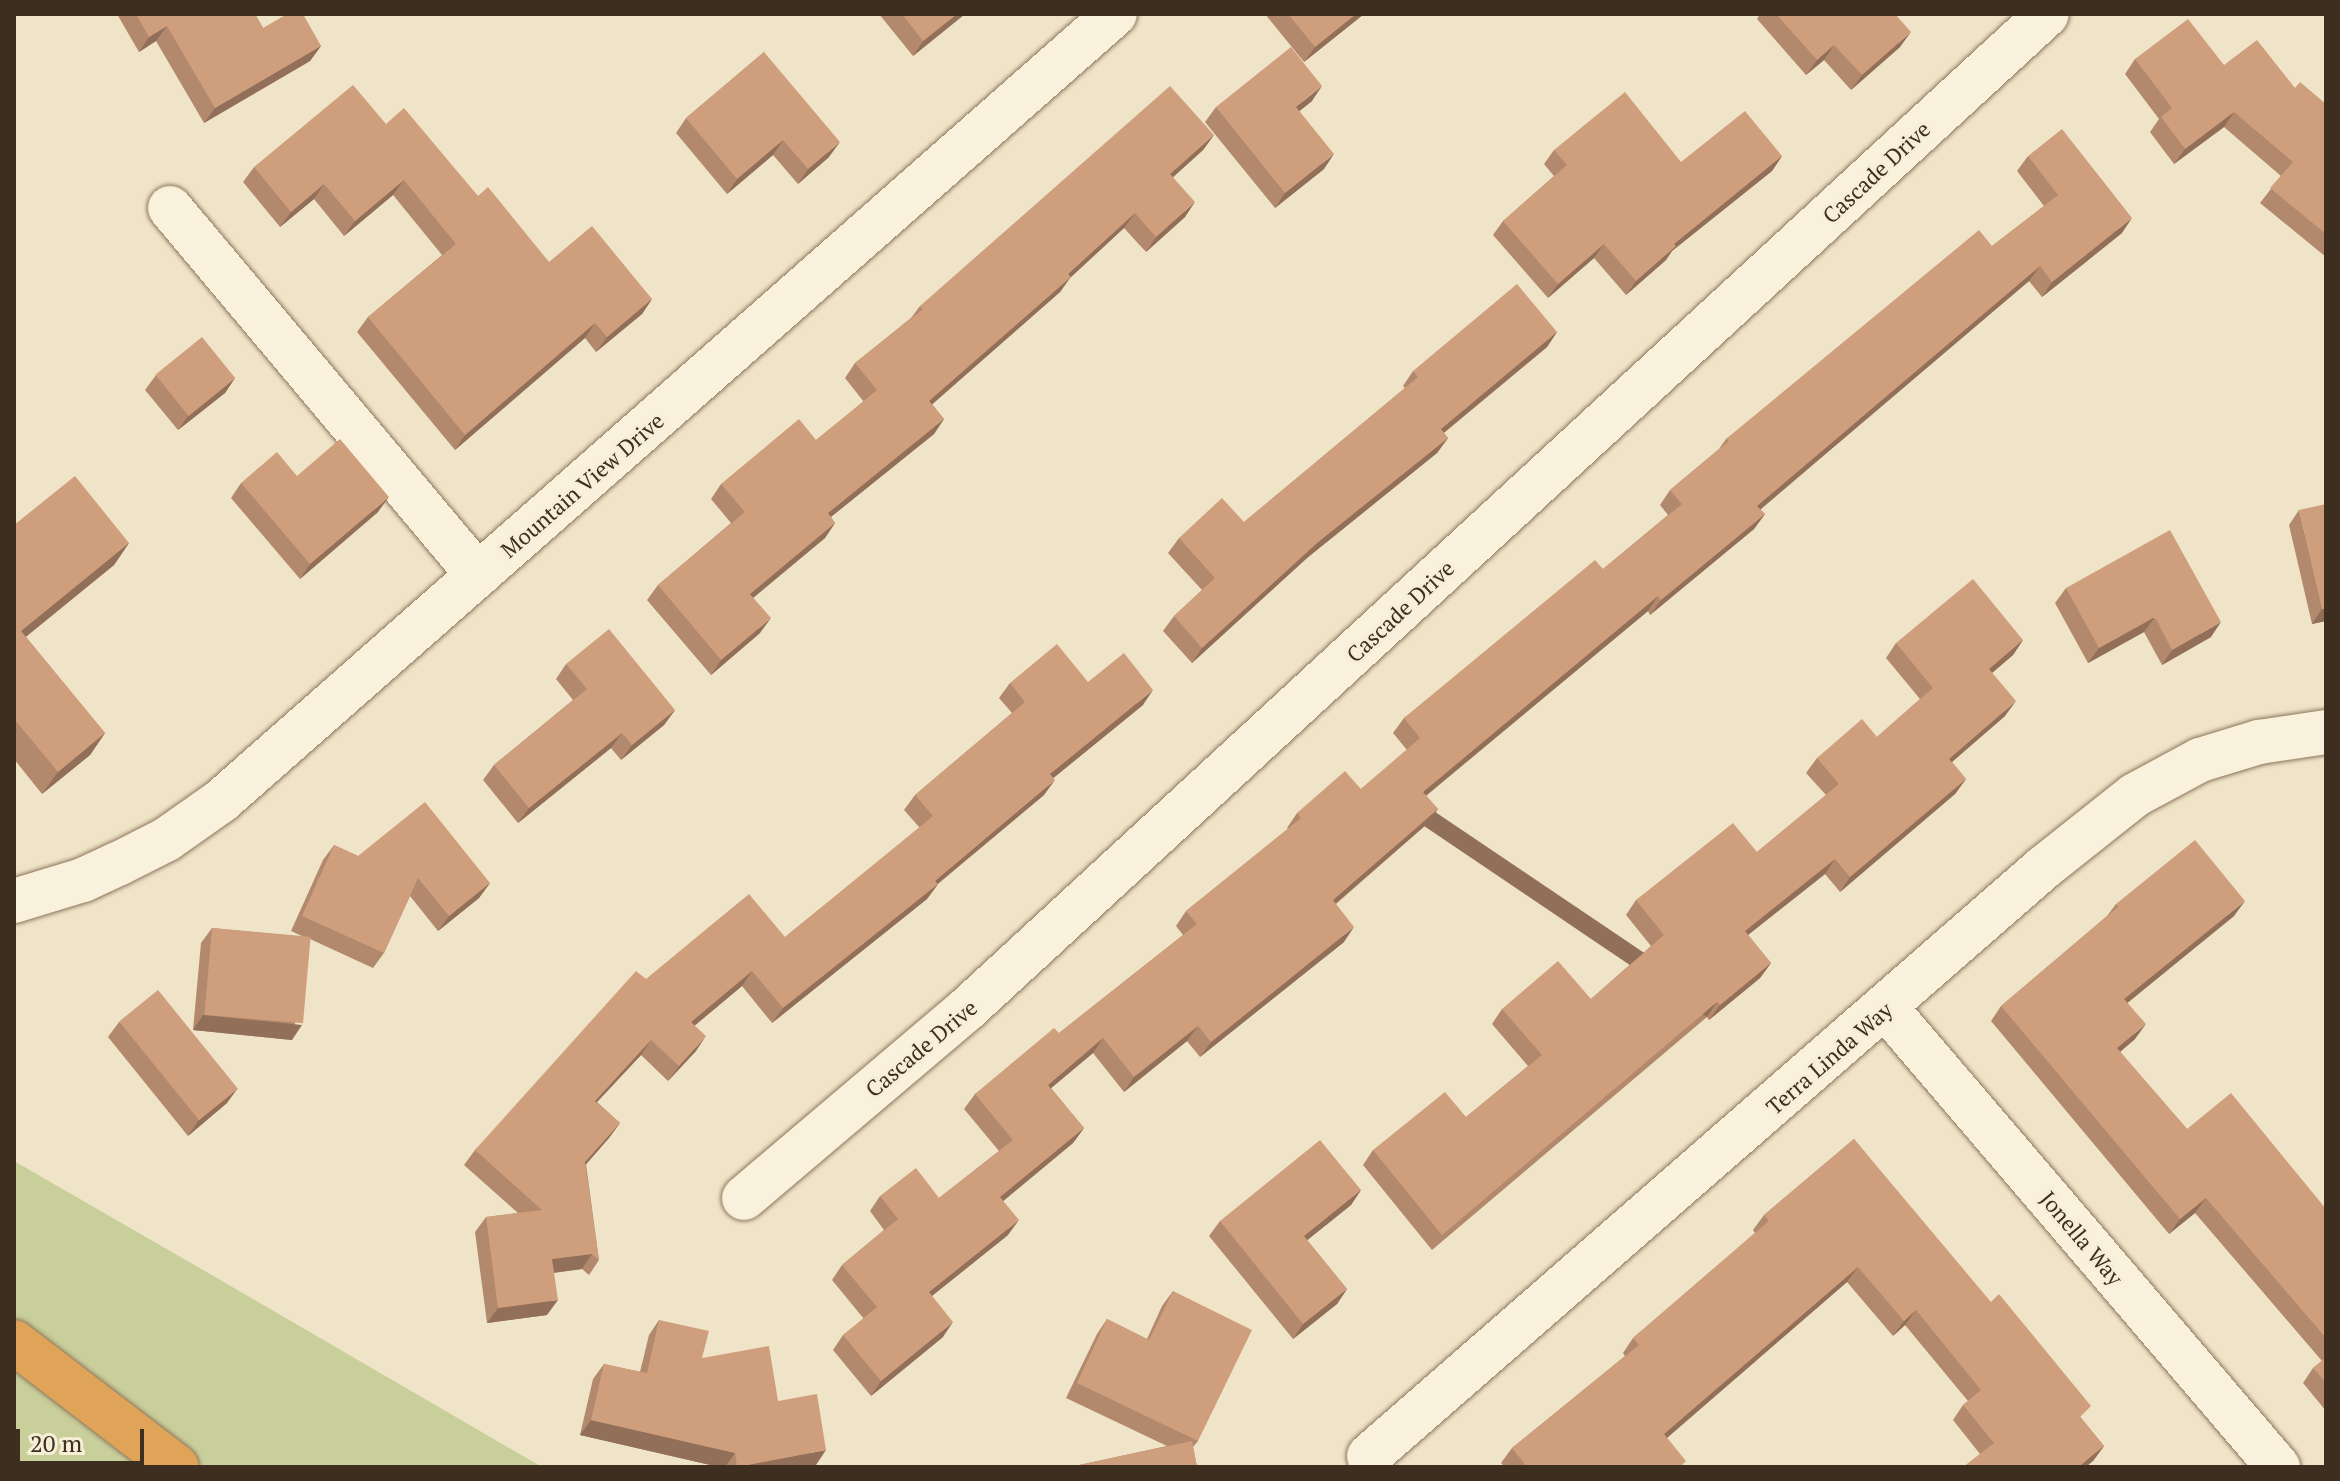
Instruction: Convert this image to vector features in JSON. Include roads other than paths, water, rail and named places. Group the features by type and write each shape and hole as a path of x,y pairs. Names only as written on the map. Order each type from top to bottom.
{"highway":[{"path":"14,1342 177,1467"}],"street":[{"name":"Mountain View Drive","path":"14,901 83,880 118,864 202,816 1115,14"},
{"name":"Cascade Drive","path":"744,1198 967,1009 2047,14"},
{"path":"170,208 478,575"},
{"name":"Terra Linda Way","path":"1369,1456 2043,868 2135,795 2200,760 2259,742 2326,732"},
{"name":"Jonella Way","path":"1886,1008 2262,1462"}]}
